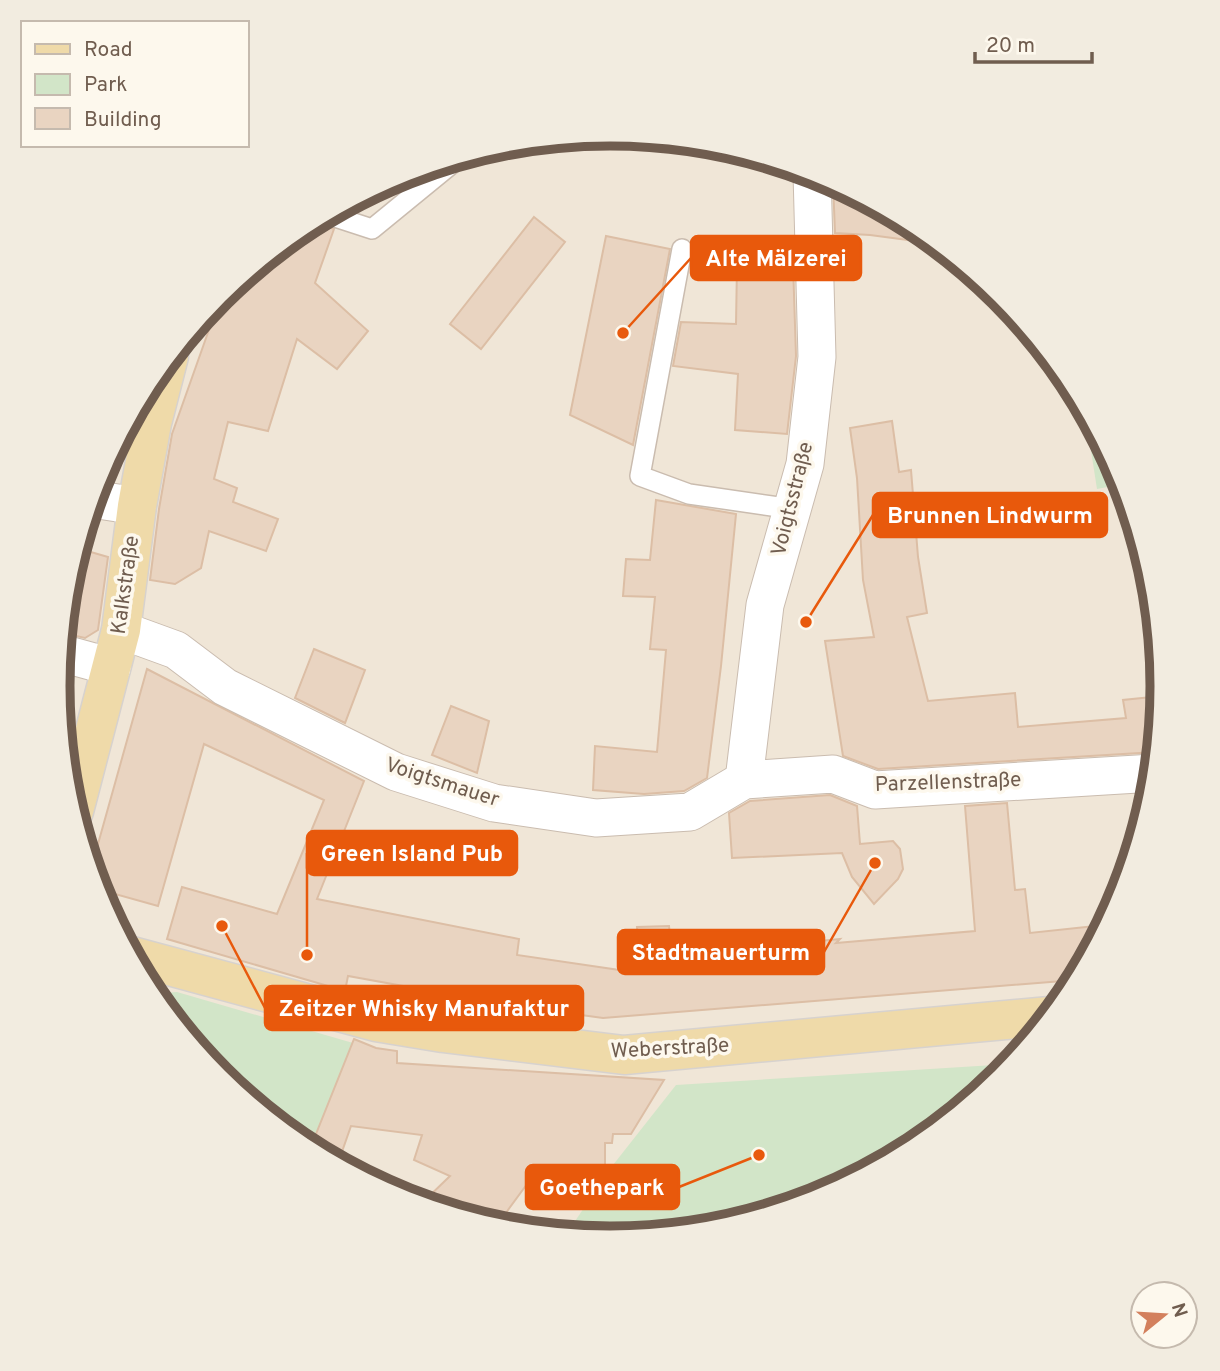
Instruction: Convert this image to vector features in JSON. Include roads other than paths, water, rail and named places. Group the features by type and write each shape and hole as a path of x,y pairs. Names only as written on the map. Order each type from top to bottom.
{"main road":[{"name":"Kalkstraße","path":"80,789 121,630 137,506 162,384"},
{"name":"Weberstraße","path":"144,959 376,1022 624,1055 1035,1017"}],"street":[{"name":"Voigtsstraße","path":"744,780 765,605 805,464 817,357 812,185"},
{"path":"103,501 137,506"},
{"name":"Voigtsmauer","path":"121,630 176,650 225,687 396,772 494,803 596,818 690,812 744,780"},
{"path":"71,656 112,667"},
{"name":"Parzellenstraße","path":"744,780 833,774 875,790 1142,774"}],"lane":[{"path":"339,218 372,229 441,173"},
{"path":"682,249 640,477 690,494 793,509"}],"place":[{"name":"Alte Mälzerei","path":"623,333"},
{"name":"Brunnen Lindwurm","path":"806,622"},
{"name":"Stadtmauerturm","path":"875,863"},
{"name":"Zeitzer Whisky Manufaktur","path":"222,926"},
{"name":"Green Island Pub","path":"307,955"},
{"name":"Goethepark","path":"759,1155"}]}
